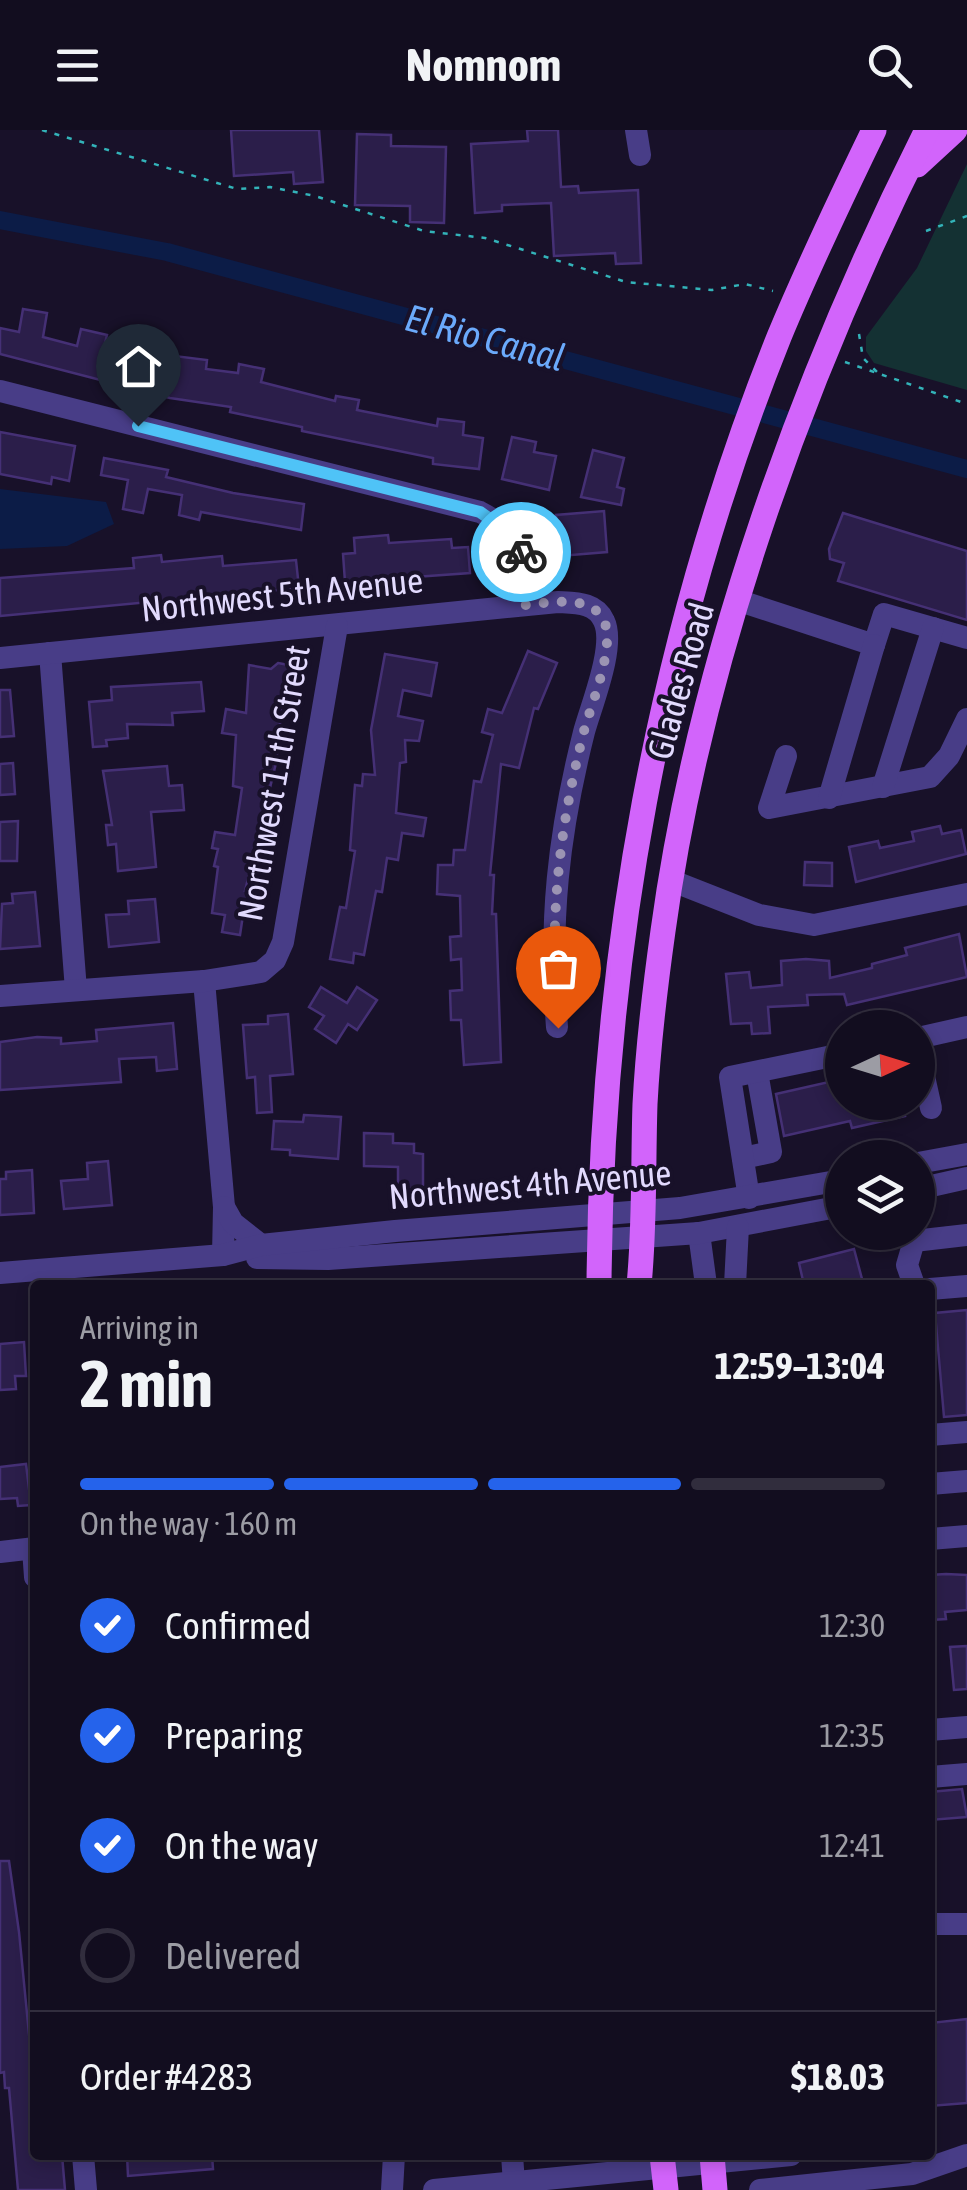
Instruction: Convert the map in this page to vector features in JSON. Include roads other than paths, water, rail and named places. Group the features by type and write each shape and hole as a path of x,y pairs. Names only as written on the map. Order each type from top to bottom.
{"main road":[{"name":"Glades Road","path":"599,1280 613,1010 634,852 682,632 731,468 778,339 874,130"},
{"name":"Glades Road","path":"639,1280 649,1052 670,880 688,784 779,479 834,357 902,178 927,130"},
{"path":"902,178 955,130"},
{"path":"712,2160 715,2190"}],"street":[{"path":"636,130 640,156"},
{"path":"0,391 480,512 514,536 522,554 525,605"},
{"name":"Northwest 5th Avenue","path":"0,658 525,605 582,603 597,611 606,624 606,640 570,791 553,892 558,1028"},
{"path":"738,608 872,651"},
{"path":"829,798 884,614 967,638"},
{"name":"Northwest 11th Street","path":"0,996 204,981 261,972 275,960 283,942 337,626"},
{"path":"883,787 933,628"},
{"path":"50,653 76,990"},
{"path":"786,756 769,808 883,787 938,771 967,718"},
{"path":"670,880 759,916 814,925 967,894"},
{"path":"204,981 224,1208 224,1255"},
{"path":"935,1034 967,1027"},
{"path":"749,1198 730,1077 825,1058"},
{"path":"742,1158 771,1152 757,1072"},
{"path":"935,1161 967,1154"},
{"path":"935,1185 967,1178"},
{"name":"Northwest 4th Avenue","path":"0,1273 224,1255 328,1258 599,1227 643,1211 749,1198 825,1183"},
{"path":"224,1208 233,1223 261,1246"},
{"name":"Northwest 4th Avenue","path":"224,1255 261,1246 599,1227 642,1238 738,1227 825,1209"},
{"path":"736,1280 738,1227"},
{"path":"699,1233 705,1280"},
{"path":"912,1280 907,1265 914,1242 967,1235"},
{"path":"935,1289 967,1286"},
{"path":"935,1434 967,1432"},
{"path":"935,1484 967,1481"},
{"path":"935,1539 967,1536"},
{"path":"0,1552 30,1548"},
{"path":"935,1730 967,1727"},
{"path":"935,1777 967,1774"},
{"path":"935,1924 967,1924"},
{"path":"935,2149 967,2155"},
{"path":"760,2190 827,2186 912,2174 967,2155"},
{"path":"83,2160 86,2190"},
{"path":"392,2190 394,2160"},
{"path":"512,2160 514,2182"},
{"path":"434,2190 664,2171 708,2160"}],"water":[{"path":"0,489 106,502 114,524 67,546 0,549"}],"waterway":[{"name":"El Rio Canal","path":"0,220 167,252 967,469"}]}
